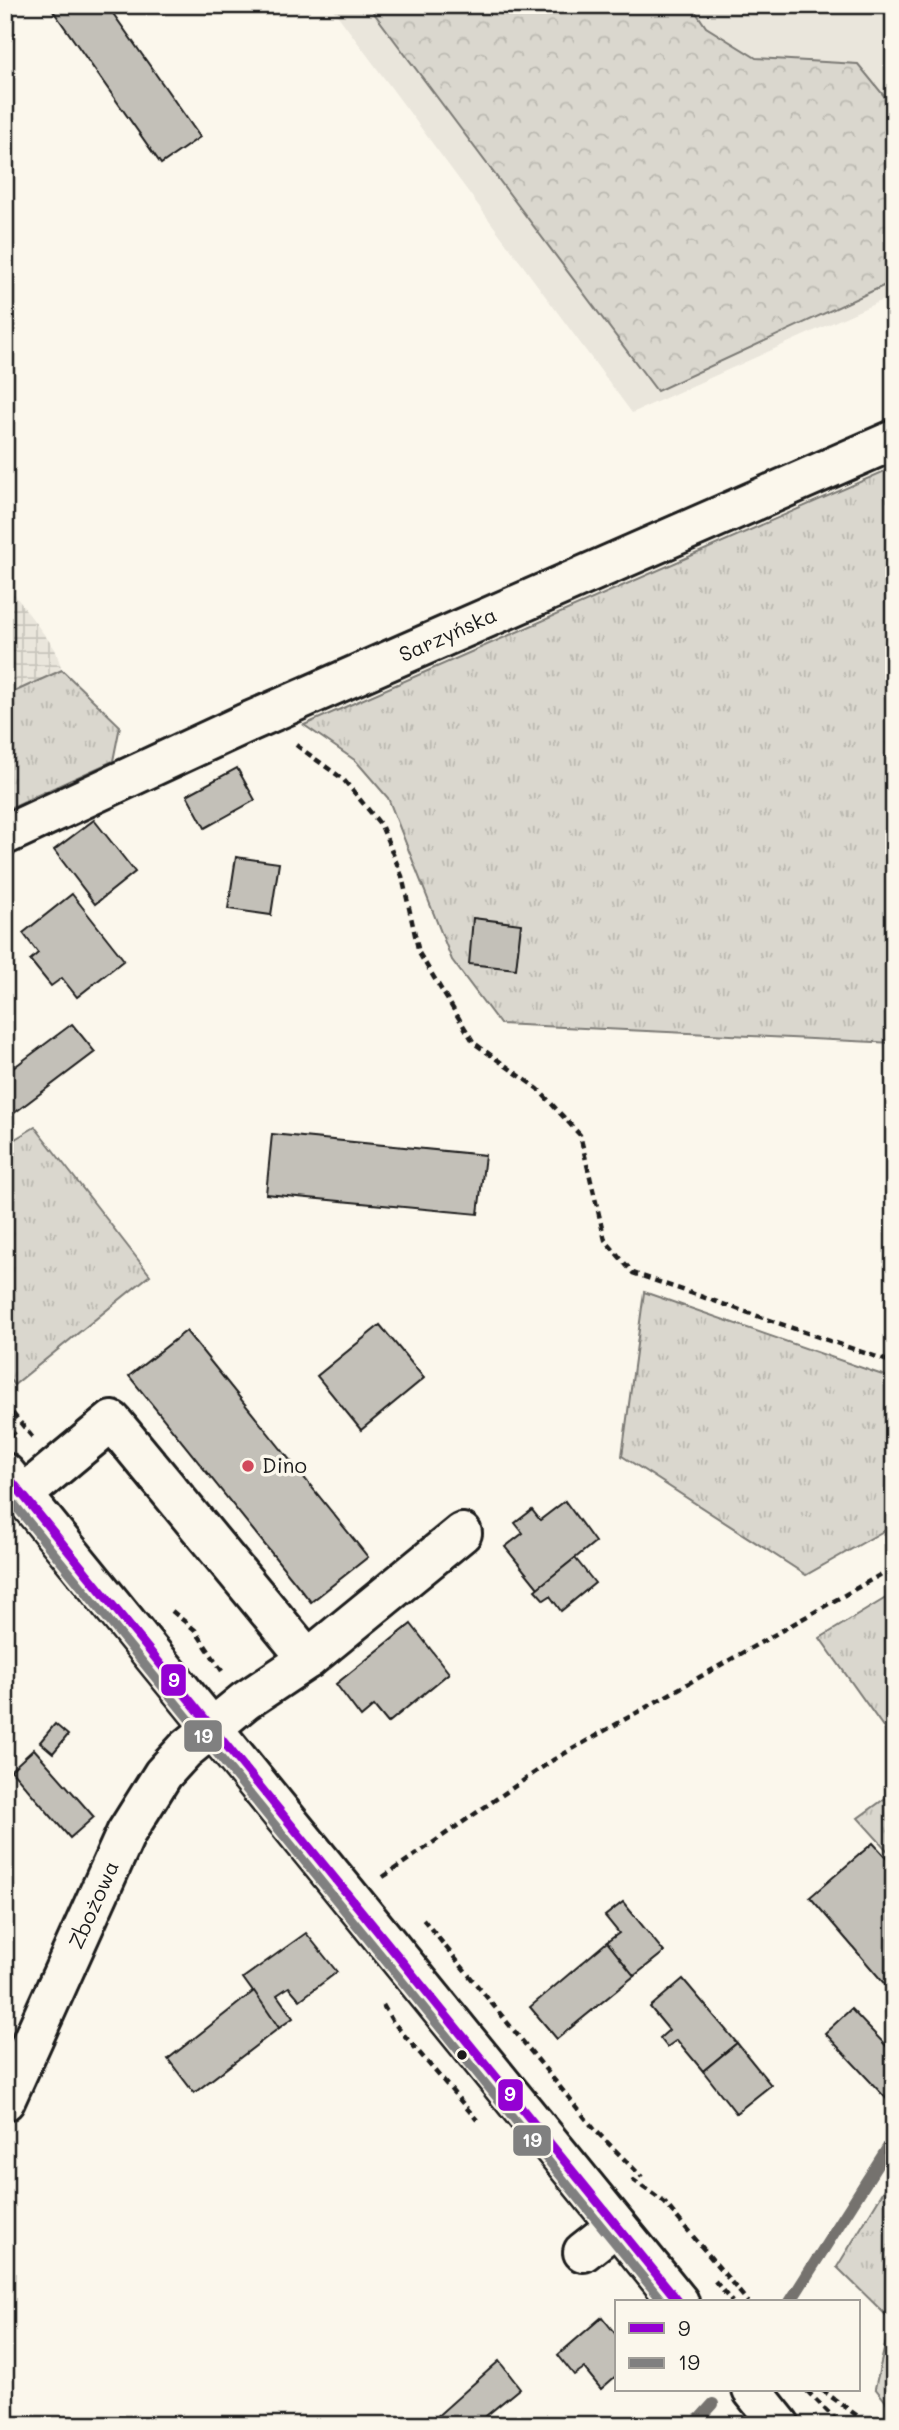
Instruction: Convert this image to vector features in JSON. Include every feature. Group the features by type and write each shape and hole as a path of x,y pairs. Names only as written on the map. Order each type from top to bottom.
{"street":[{"name":"Sarzyńska","path":"5,835 244,724 894,440"},
{"path":"308,1659 112,1421 56,1468 14,1484 677,2300"},
{"name":"Zbożowa","path":"5,2101 126,1833 163,1774 185,1750 245,1701 308,1659 462,1533"},
{"path":"556,2150 653,2246 690,2300"},
{"path":"583,2252 616,2226"},
{"path":"754,2392 780,2425"}],"path":[{"path":"244,724 289,740 343,779 381,825 401,876 419,953 474,1044 538,1089 580,1135 605,1240 633,1273 894,1363"},
{"path":"5,1404 56,1468"},
{"path":"351,1900 553,1760 894,1567"},
{"path":"165,1602 201,1642 245,1701"},
{"path":"386,1874 395,1884"},
{"path":"421,1916 596,2130 642,2178"},
{"path":"808,2392 841,2425"},
{"path":"825,2392 870,2425"}],"shaded area":[{"path":"330,5 894,5 894,295 632,413"},
{"path":"5,582 55,649 62,670 5,696"}],"green space":[{"path":"368,5 691,5 706,27 756,58 858,64 894,108 894,281 657,391"},
{"path":"894,467 894,1043 500,1024 452,960 388,798 356,761 304,725"},
{"path":"62,670 120,726 113,761 5,810 5,696"},
{"path":"35,1127 150,1275 14,1385 5,1374 5,1145"},
{"path":"644,1292 894,1379 894,1525 806,1575 622,1456"},
{"path":"894,1593 894,1742 820,1638"},
{"path":"894,1792 894,1858 858,1818"},
{"path":"894,2174 894,2412 875,2388 891,2320 837,2267"}],"building":[{"path":"49,5 107,5 200,137 161,164"},
{"path":"237,768 255,800 205,828 187,795"},
{"path":"94,820 135,872 95,904 54,850"},
{"path":"236,857 279,863 271,915 228,909"},
{"path":"72,894 124,960 77,997 62,978 51,986 30,960 38,953 23,933"},
{"path":"473,918 521,924 516,969 469,964"},
{"path":"72,1024 95,1052 5,1120 5,1074"},
{"path":"272,1134 485,1155 478,1214 266,1194"},
{"path":"380,1325 424,1378 361,1430 317,1376"},
{"name":"Dino","path":"186,1331 368,1557 311,1602 129,1376"},
{"path":"565,1501 595,1542 538,1588 505,1547 523,1533 515,1523 532,1510 540,1520"},
{"path":"575,1558 595,1583 561,1611 550,1596 544,1600 535,1590"},
{"path":"411,1624 449,1673 388,1723 374,1706 361,1717 336,1684"},
{"path":"55,1724 68,1735 53,1753 40,1742"},
{"path":"34,1749 94,1817 70,1838 11,1770"},
{"path":"873,1843 894,1866 894,1995 810,1897"},
{"path":"623,1902 664,1952 634,1976 607,1942 619,1933 605,1916"},
{"path":"306,1933 337,1972 300,2000 289,1987 277,1995 293,2018 279,2028 243,1978"},
{"path":"607,1942 634,1976 557,2039 530,2007"},
{"path":"683,1979 737,2043 703,2071 677,2040 667,2047 660,2038 669,2030 650,2007"},
{"path":"254,1991 279,2028 194,2093 168,2059"},
{"path":"851,2009 894,2054 894,2107 825,2033"},
{"path":"737,2043 771,2085 736,2113 703,2071"},
{"path":"602,2317 615,2333 615,2377 601,2389 584,2368 574,2375 558,2355"},
{"path":"499,2361 520,2388 475,2425 439,2425 434,2419"}],"waterway":[{"path":"791,2300 894,2138"},
{"path":"694,2425 713,2404"}],"transit line":[{"name":"9","path":"5,1473 677,2300"},
{"name":"19","path":"5,1493 661,2300"}],"place":[{"name":"Dino","path":"248,1466"}]}
